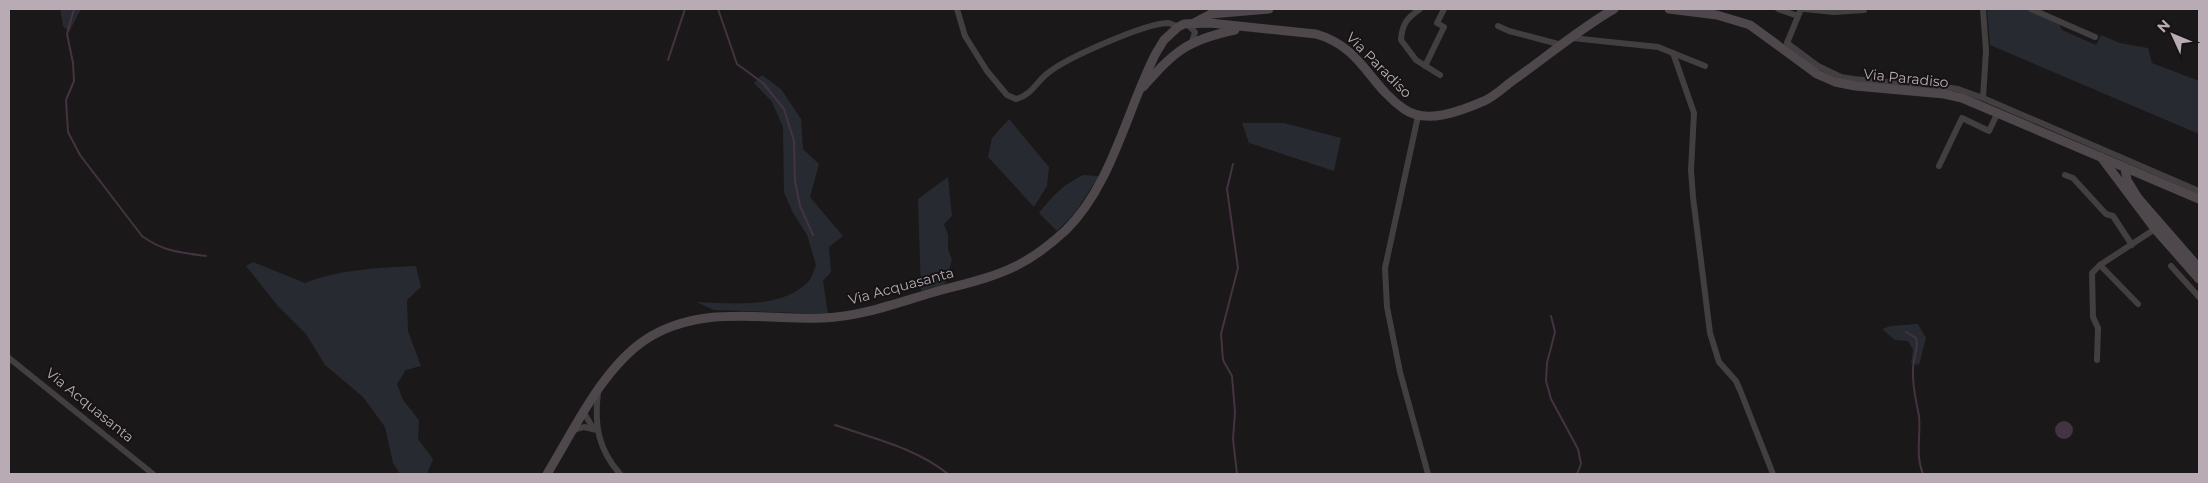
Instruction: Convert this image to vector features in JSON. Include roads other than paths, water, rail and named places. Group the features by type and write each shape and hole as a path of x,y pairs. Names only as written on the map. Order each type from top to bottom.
{"main road":[{"path":"1189,43 1178,42 1174,36 1176,29 1210,14 1269,9"},
{"name":"Via Paradiso","path":"1190,24 1210,23 1243,28 1316,34 1332,38 1362,64 1405,111 1418,116 1438,116 1461,110 1485,100 1614,9"},
{"name":"Via Paradiso","path":"1669,9 1691,10 1717,15 1750,25 1818,74 1835,82 1855,86 1944,94 1962,98 2199,199"},
{"name":"Via Paradiso","path":"1189,43 1215,34 1243,28"},
{"name":"Via Acquasanta","path":"547,474 608,375 623,358 644,341 664,329 687,320 710,317 825,318 849,314 988,277 1016,266 1052,242 1084,208 1104,175 1156,53 1164,40 1176,29"},
{"name":"Via Acquasanta","path":"1140,91 1169,59 1189,43"},
{"path":"2101,157 2155,229 2199,279"},
{"path":"2119,181 2119,174 2126,168"},
{"path":"2126,168 2127,180 2132,188 2160,225 2199,268"},
{"path":"2132,188 2133,182 2142,175"}],"street":[{"path":"957,9 965,36 987,71 1003,92 1016,99 1029,93 1049,72 1100,45 1157,25 1169,23 1176,29"},
{"path":"1420,9 1406,20 1402,28 1401,40 1416,60 1440,75"},
{"path":"1425,66 1444,27 1437,23 1444,9"},
{"path":"1778,9 1798,16"},
{"path":"1864,10 1834,12 1803,9 1798,16 1787,44 1818,66 1841,77 1958,89 2199,191"},
{"path":"1983,9 1986,51 1983,98"},
{"path":"2031,9 2095,37"},
{"path":"1189,43 1195,32 1190,24"},
{"path":"1498,26 1509,31 1562,45"},
{"path":"1572,38 1658,47 1705,66"},
{"path":"1674,53 1694,113 1692,188 1710,333 1719,362 1736,381 1774,474"},
{"path":"1939,166 1962,118 1989,131 1998,112"},
{"path":"1418,116 1385,268 1387,307 1400,372 1412,425 1428,474"},
{"path":"2065,175 2073,178 2106,214 2112,216 2132,245"},
{"path":"2097,360 2098,328 2093,318 2092,273 2100,265 2155,229"},
{"path":"2100,265 2138,304"},
{"path":"2171,266 2199,297"},
{"name":"Via Acquasanta","path":"9,358 153,474"},
{"name":"Via Acquasanta","path":"595,429 598,391"},
{"path":"584,413 595,421"},
{"name":"Via Acquasanta","path":"584,413 595,429 605,452 620,474"},
{"path":"574,430 584,427 595,429"}],"waterway":[{"path":"74,9 67,34 73,63 74,81 66,100 68,132 80,155 142,236 164,248 206,256"},
{"path":"668,60 685,9"},
{"path":"718,9 737,64 763,83 784,109 794,141 795,181 800,206 813,235"},
{"path":"1233,164 1227,189 1238,268 1221,334 1223,360 1232,376 1235,412 1233,439 1237,474"},
{"path":"1551,316 1555,332 1547,363 1546,381 1551,399 1578,449 1581,464 1577,474"},
{"path":"1906,332 1916,338 1917,342 1913,365 1913,381 1919,416 1919,460 1923,474"},
{"path":"835,425 908,450 948,474"}]}
